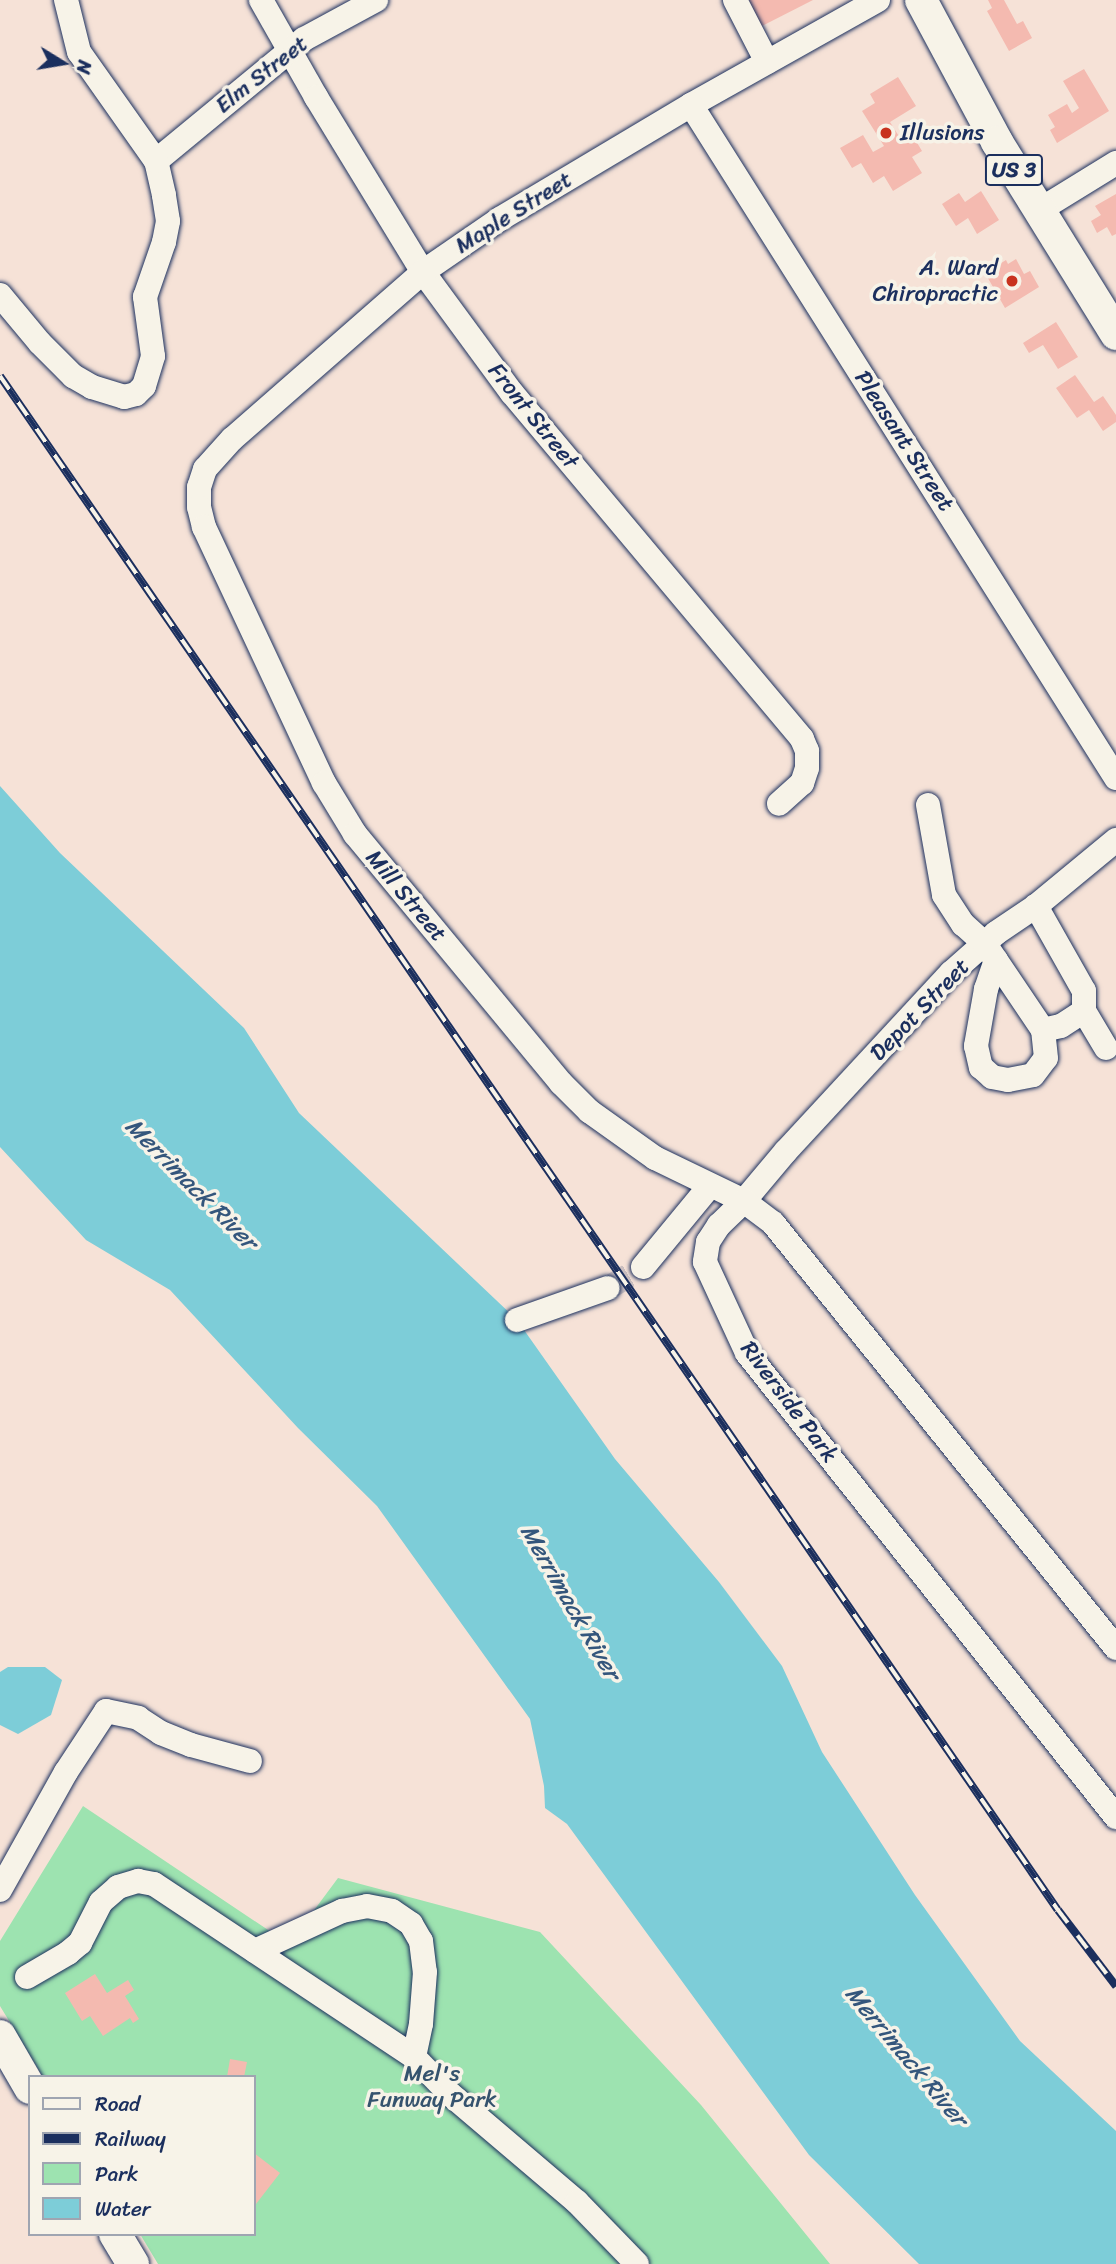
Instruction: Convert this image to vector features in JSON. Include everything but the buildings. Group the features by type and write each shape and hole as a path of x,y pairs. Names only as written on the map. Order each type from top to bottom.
{"main road":[{"name":"US 3","path":"921,0 959,74 1038,211 1116,334"},
{"path":"0,2036 28,2085"},
{"path":"117,2236 133,2264"}],"street":[{"path":"0,295 40,343 73,376 109,394 136,394 150,373 153,356 145,297 164,242 168,220 156,161 112,103 79,52 66,0"},
{"name":"Front Street","path":"261,0 424,272 512,393 802,738 807,751 807,768 802,783 779,804"},
{"name":"Elm Street","path":"156,161 304,39 376,0"},
{"path":"735,0 767,62"},
{"name":"Maple Street","path":"199,487 205,469 232,439 424,272 500,219 691,105 878,0"},
{"name":"Pleasant Street","path":"691,105 1116,778"},
{"path":"1038,211 1116,163"},
{"name":"Mill Street","path":"199,487 199,507 219,564 324,783 355,834 570,1093 621,1137 709,1187 744,1201"},
{"path":"928,805 944,895 963,924 990,952 1043,1030 1046,1058 1033,1075 1008,1080 992,1077 981,1066 976,1046 990,952"},
{"name":"Depot Street","path":"744,1201 786,1151 951,973 990,952 1036,906 1116,840"},
{"path":"1036,906 1084,991 1084,1012 1106,1048"},
{"path":"1043,1030 1061,1026 1084,1012"},
{"path":"643,1267 709,1187"},
{"path":"744,1201 773,1223 1116,1648"},
{"name":"Riverside Park","path":"744,1201 719,1225 708,1242 705,1262 747,1353 1116,1817"},
{"path":"517,1320 608,1288"},
{"path":"0,1891 66,1772 106,1711 138,1717 160,1733 191,1745 250,1761"},
{"path":"27,1978 68,1953 80,1942 101,1902 118,1887 138,1881 154,1884 414,2057 450,2094 577,2202 637,2264"},
{"path":"254,1951 342,1911 366,1906 392,1911 411,1924 421,1941 425,1972 421,2024 414,2057"}],"green space":[{"name":"Mel's Funway Park","path":"83,1806 289,1944 338,1878 540,1932 701,2105 830,2264 158,2264 141,2236 256,2236 256,2075 42,2075 0,2006 0,1941"}],"water":[{"name":"Merrimack River","path":"0,786 60,853 244,1028 299,1113 517,1320 615,1459 719,1582 782,1666 822,1752 915,1895 1020,2041 1116,2131 1116,2264 919,2264 809,2155 567,1824 545,1808 544,1786 530,1719 377,1506 298,1428 170,1290 86,1240 0,1147"},
{"path":"8,1667 45,1667 62,1680 51,1715 18,1734 0,1725 0,1672"}],"tunnel":[{"path":"608,1288 643,1267"}],"railway":[{"path":"0,376 1058,1910 1116,1986"}],"place":[{"name":"Illusions","path":"886,133"},
{"name":"A. Ward Chiropractic","path":"1012,281"}]}
